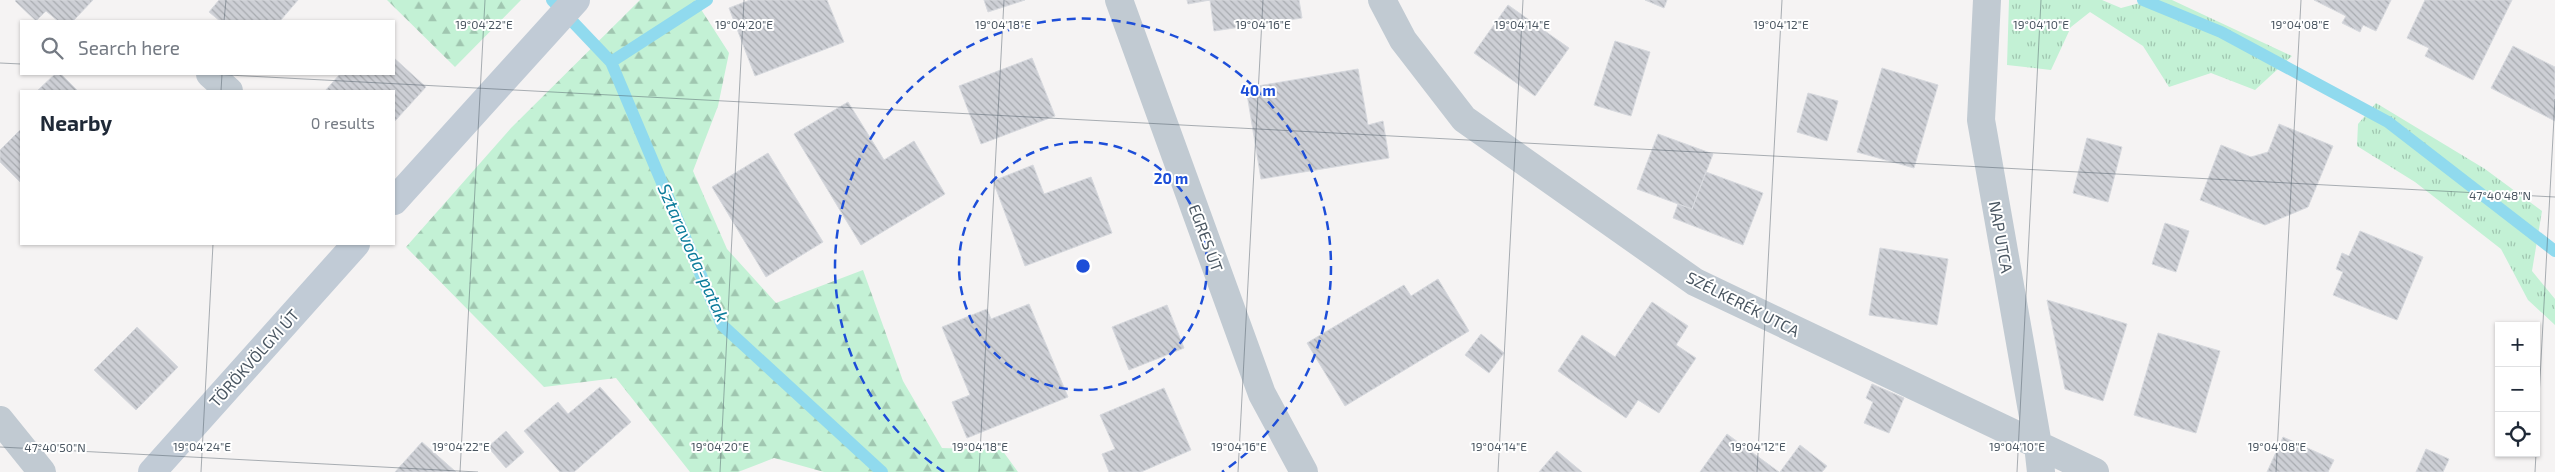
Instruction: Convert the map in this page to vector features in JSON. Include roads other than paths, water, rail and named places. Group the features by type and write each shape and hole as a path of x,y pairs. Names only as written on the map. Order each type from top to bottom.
{"street":[{"path":"395,200 576,0"},
{"name":"EGRES ÚT","path":"1119,0 1262,394 1304,472"},
{"name":"SZÉLKERÉK UTCA","path":"1382,0 1403,40 1464,119 1695,282 2095,472"},
{"name":"NAP UTCA","path":"1986,0 1981,120 2038,446 2040,472"},
{"path":"211,75 228,90"},
{"name":"TÖRÖKVÖLGYI ÚT","path":"152,472 355,245"},
{"path":"0,420 42,472"}],"waterway":[{"name":"Sztaravoda-patak","path":"552,0 611,62 722,325 882,472"},
{"path":"611,62 707,0"},
{"path":"2143,0 2221,32 2388,122 2555,251"}]}
